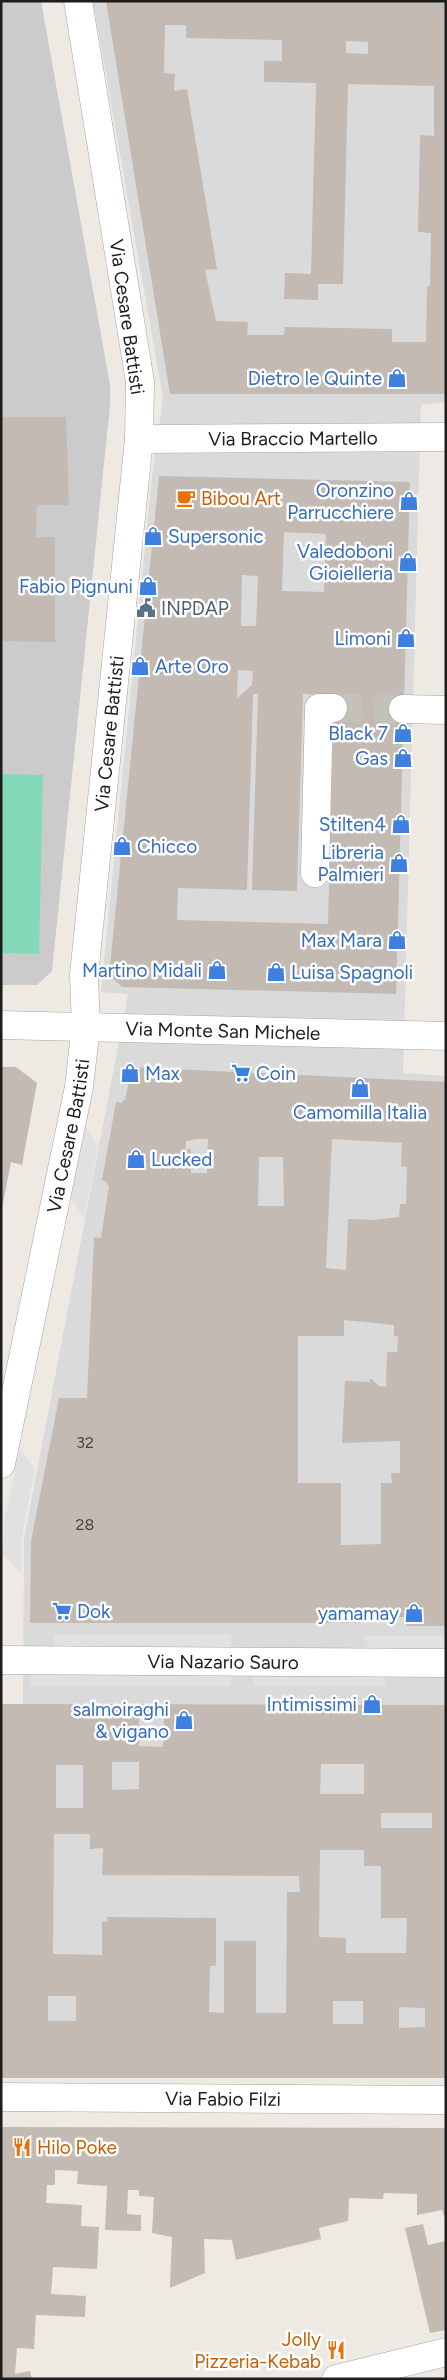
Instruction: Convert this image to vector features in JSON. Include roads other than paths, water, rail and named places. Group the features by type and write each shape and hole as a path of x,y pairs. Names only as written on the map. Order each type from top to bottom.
{"street":[{"name":"Via Cesare Battisti","path":"1,1464 79,1087 86,1026 84,975 139,439 140,382 78,1"},
{"name":"Via Braccio Martello","path":"139,439 446,438"},
{"path":"315,873 319,708 333,708"},
{"path":"403,709 446,710"},
{"name":"Via Monte San Michele","path":"1,1024 446,1036"},
{"name":"Via Nazario Sauro","path":"1,1660 446,1663"},
{"name":"Via Fabio Filzi","path":"1,2098 446,2100"},
{"path":"336,2379 446,2352"}],"tunnel":[{"path":"333,708 403,709"}],"place":[{"name":"Dietro le Quinte","path":"397,378"},
{"name":"Bibou Art","path":"186,498"},
{"name":"Oronzino Parrucchiere","path":"409,501"},
{"name":"Supersonic","path":"153,536"},
{"name":"Valedoboni Gioielleria","path":"408,562"},
{"name":"Fabio Pignuni","path":"148,586"},
{"name":"INPDAP","path":"146,608"},
{"name":"Limoni","path":"406,638"},
{"name":"Arte Oro","path":"140,666"},
{"name":"Black 7","path":"403,733"},
{"name":"Gas","path":"403,758"},
{"name":"Stilten4","path":"401,824"},
{"name":"Chicco","path":"122,846"},
{"name":"Libreria Palmieri","path":"399,863"},
{"name":"Max Mara","path":"397,940"},
{"name":"Martino Midali","path":"217,970"},
{"name":"Luisa Spagnoli","path":"276,972"},
{"name":"Max","path":"130,1073"},
{"name":"Coin","path":"241,1073"},
{"name":"Camomilla Italia","path":"360,1088"},
{"name":"Lucked","path":"136,1159"},
{"name":"Dok","path":"62,1611"},
{"name":"yamamay","path":"414,1613"},
{"name":"Intimissimi","path":"372,1704"},
{"name":"salmoiraghi & vigano","path":"184,1720"},
{"name":"Hilo Poke","path":"22,2147"},
{"name":"Jolly Pizzeria-Kebab","path":"336,2350"}]}
